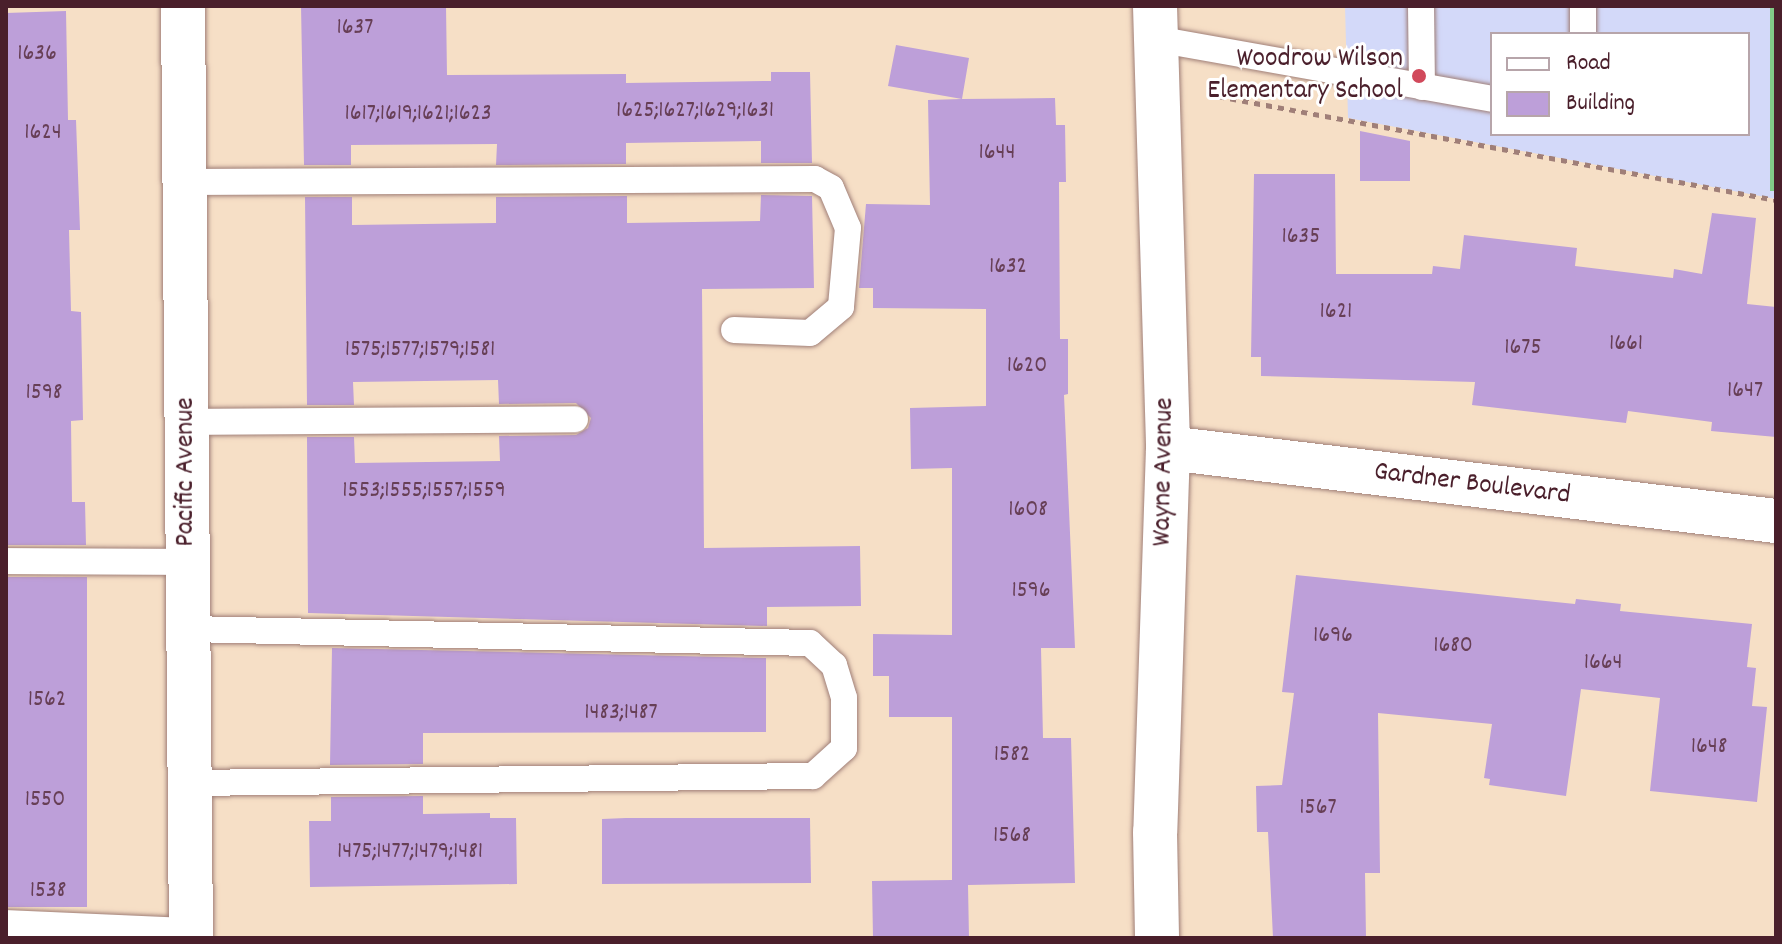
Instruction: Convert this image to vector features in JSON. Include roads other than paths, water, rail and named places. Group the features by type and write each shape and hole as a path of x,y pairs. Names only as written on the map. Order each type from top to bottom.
{"street":[{"name":"Pacific Avenue","path":"183,6 191,934"},
{"name":"Wayne Avenue","path":"1155,22 1168,448 1155,832 1157,938"},
{"name":"Gardner Boulevard","path":"1168,448 1776,521"}],"lane":[{"path":"1421,6 1422,87"},
{"path":"1583,6 1583,32"},
{"path":"1155,22 1422,87 1490,99"},
{"path":"185,182 815,179 831,188 848,228 841,307 810,333 734,330"},
{"path":"187,422 575,419"},
{"path":"6,561 188,562"},
{"path":"189,629 810,643 834,665 844,698 844,748 813,776 190,783"},
{"path":"6,923 191,934"}],"place":[{"name":"Woodrow Wilson Elementary School","path":"1419,76"}]}
